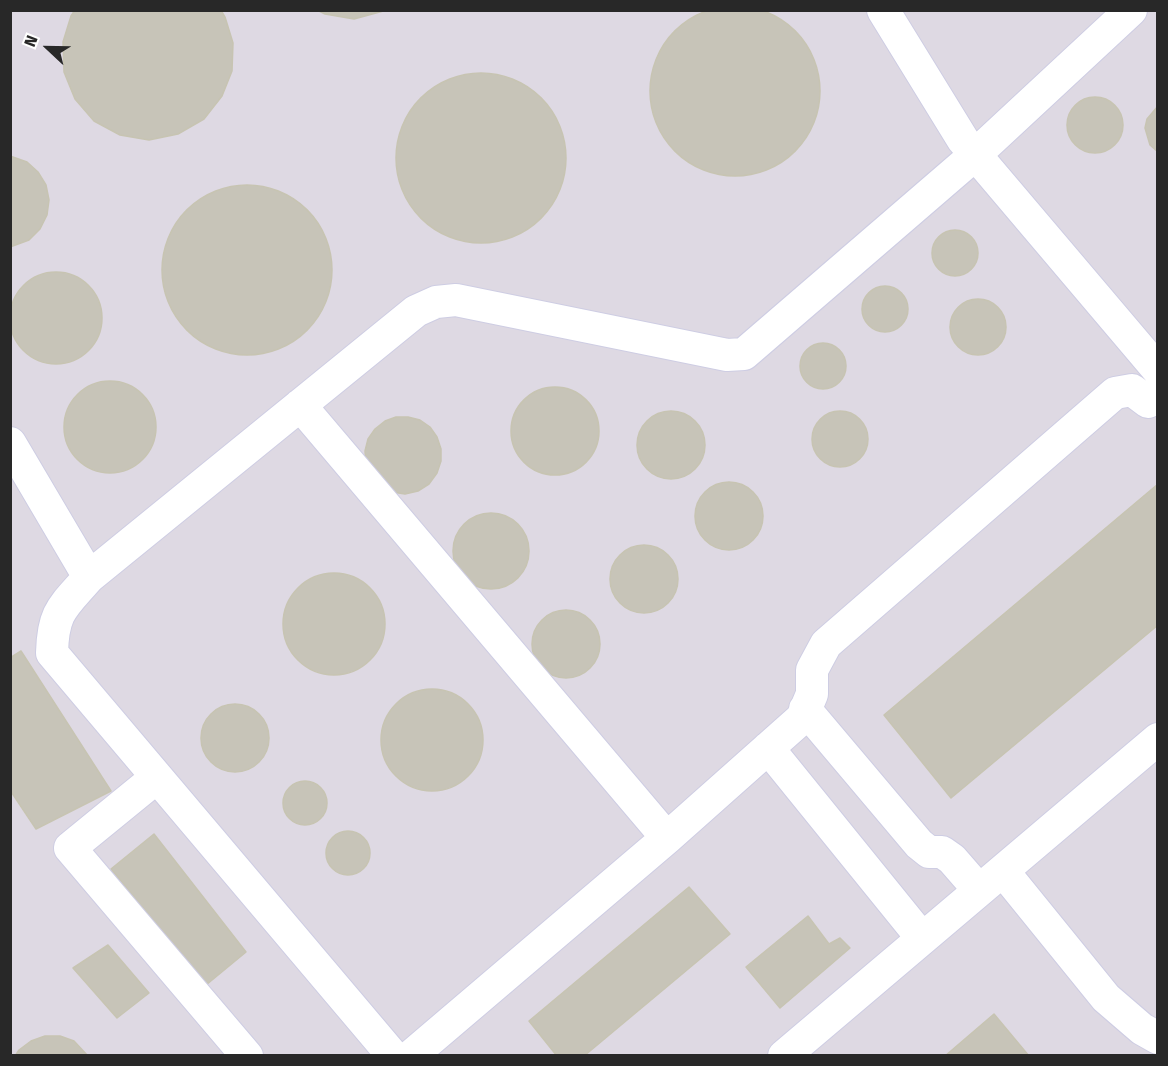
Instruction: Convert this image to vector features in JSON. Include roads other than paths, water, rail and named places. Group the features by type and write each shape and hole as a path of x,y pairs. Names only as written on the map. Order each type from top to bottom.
{"lane":[{"path":"883,10 963,140 1158,370"},
{"path":"393,1056 52,653 52,631 58,613 89,577 416,311 436,302 456,300 727,355 744,354 976,154 1131,10"},
{"path":"411,1056 667,838 802,718 812,694 812,670 826,644 1115,393 1132,390 1148,402 1158,394"},
{"path":"300,405 667,838"},
{"path":"10,443 89,577"},
{"path":"805,709 919,844 929,852 942,852 952,859 979,890"},
{"path":"784,1056 1158,740"},
{"path":"768,747 922,938"},
{"path":"157,777 70,848 247,1056"},
{"path":"1003,871 1106,998 1142,1029 1158,1038"}]}
